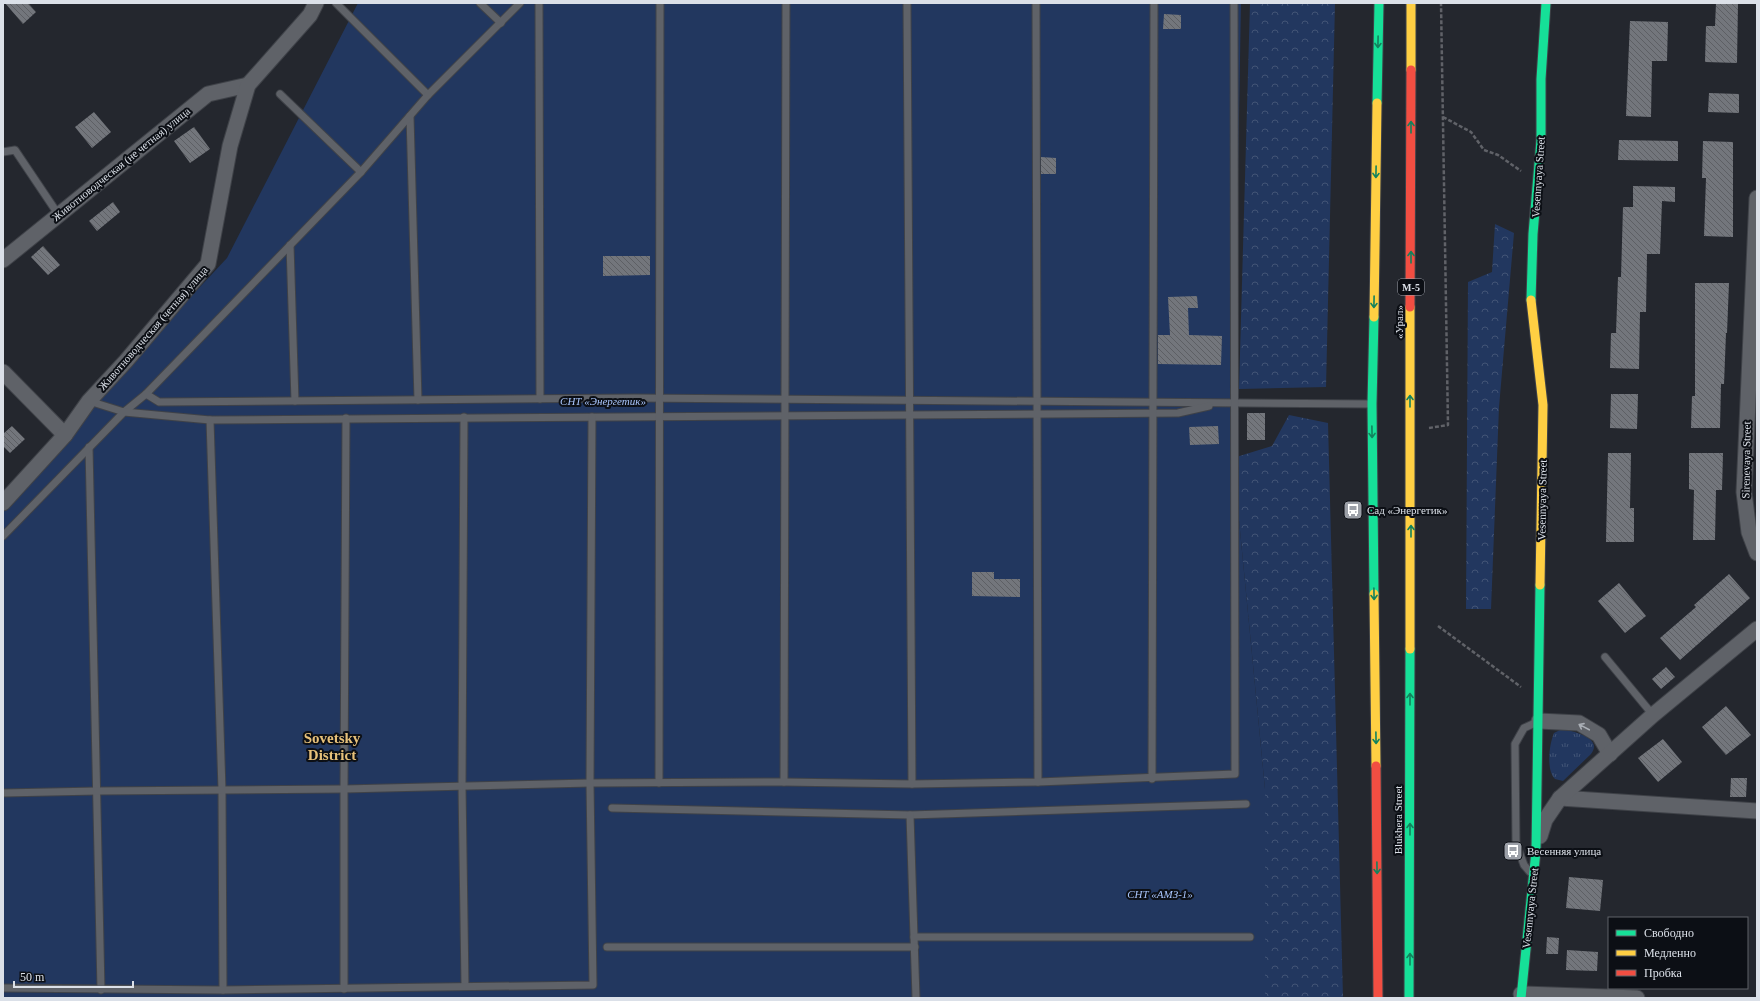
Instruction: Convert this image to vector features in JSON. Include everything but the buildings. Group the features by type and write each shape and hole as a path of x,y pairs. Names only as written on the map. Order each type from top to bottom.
{"main road":[{"path":"1372,404 1379,3"},
{"name":"«Урал»","path":"1410,641 1411,3"},
{"name":"Vesennyaya Street","path":"1521,996 1536,851 1543,405 1531,298 1537,183 1541,140 1541,79 1546,3"},
{"name":"Blukhera Street","path":"1372,404 1378,998"},
{"name":"Blukhera Street","path":"1410,641 1410,998"}],"street":[{"name":"Животноводческая (четная) улица","path":"3,503 65,436 89,401 126,361 208,264 230,146 248,85 310,15 316,3"},
{"name":"Животноводческая (не четная) улица","path":"3,260 208,94 248,85"},
{"name":"Sirenevaya Street","path":"1757,198 1744,492 1749,532 1757,553"},
{"path":"3,372 65,436"},
{"path":"1536,851 1544,820 1560,798 1653,715 1757,629"},
{"path":"1539,721 1579,723 1599,735 1610,754"},
{"path":"1560,798 1757,811"},
{"path":"1521,996 1637,998"}],"lane":[{"path":"336,3 428,94"},
{"path":"480,3 501,23"},
{"path":"3,536 124,412 146,394 361,172 428,94 520,3"},
{"path":"539,3 540,399"},
{"path":"659,783 660,3"},
{"path":"784,782 786,3"},
{"path":"907,3 912,784"},
{"path":"1036,3 1038,782"},
{"path":"1152,779 1154,3"},
{"path":"3,793 344,789 590,783 784,782 912,784 1152,779 1235,774 1234,3"},
{"path":"280,94 361,172"},
{"path":"410,116 418,400"},
{"path":"3,152 15,150 58,214"},
{"path":"290,245 295,401"},
{"path":"146,394 158,402 659,398 1372,404"},
{"path":"89,401 124,412 210,420 1178,413 1220,403"},
{"path":"464,417 462,786 465,986"},
{"path":"3,988 223,990 593,985 590,783 592,417"},
{"path":"344,989 346,418"},
{"path":"210,420 222,790 223,990"},
{"path":"89,447 101,990"},
{"path":"1605,657 1653,715"},
{"path":"1533,876 1524,865 1516,843 1515,744 1524,728 1539,721"},
{"path":"612,808 910,815 1246,804"},
{"path":"910,815 916,998"},
{"path":"914,937 1250,937"},
{"path":"607,947 915,947"}],"path":[{"path":"1429,428 1448,425 1441,3"},
{"path":"1443,116 1471,132 1484,150 1498,155 1537,183"},
{"path":"1438,626 1539,700"}],"green space":[{"name":"СНТ «Энергетик»","path":"358,3 1241,3 1233,458 1265,789 1265,998 3,998 3,498 227,258"},
{"path":"1250,3 1335,3 1326,387 1239,389"},
{"path":"1495,224 1514,233 1499,407 1491,609 1466,609 1468,282 1492,272"},
{"path":"1289,415 1328,423 1343,998 1265,998 1265,789 1233,458 1272,446"},
{"path":"1562,729 1585,736 1593,743 1594,748 1591,754 1563,781 1555,779 1550,770 1549,764 1551,744 1554,733"}],"traffic: fast":[{"path":"1377,103 1379,3"},
{"path":"1531,300 1533,234 1541,140 1541,79 1546,3"},
{"path":"1374,317 1372,404 1374,594"},
{"path":"1521,998 1536,851 1540,585"},
{"path":"1409,998 1410,649"}],"traffic: slow":[{"path":"1411,3 1411,70"},
{"path":"1374,317 1377,103"},
{"path":"1531,300 1543,405 1540,585"},
{"path":"1410,307 1410,649"},
{"path":"1374,594 1376,766"}],"traffic: jam":[{"path":"1410,307 1411,70"},
{"path":"1376,766 1378,998"}],"place":[{"name":"Сад «Энергетик»","path":"1353,510"},
{"name":"Весенняя улица","path":"1513,851"}],"district":[{"name":"Sovetsky District","path":"332,746"}],"park label":[{"name":"СНТ «АМЗ-1»","path":"1160,894"}]}
